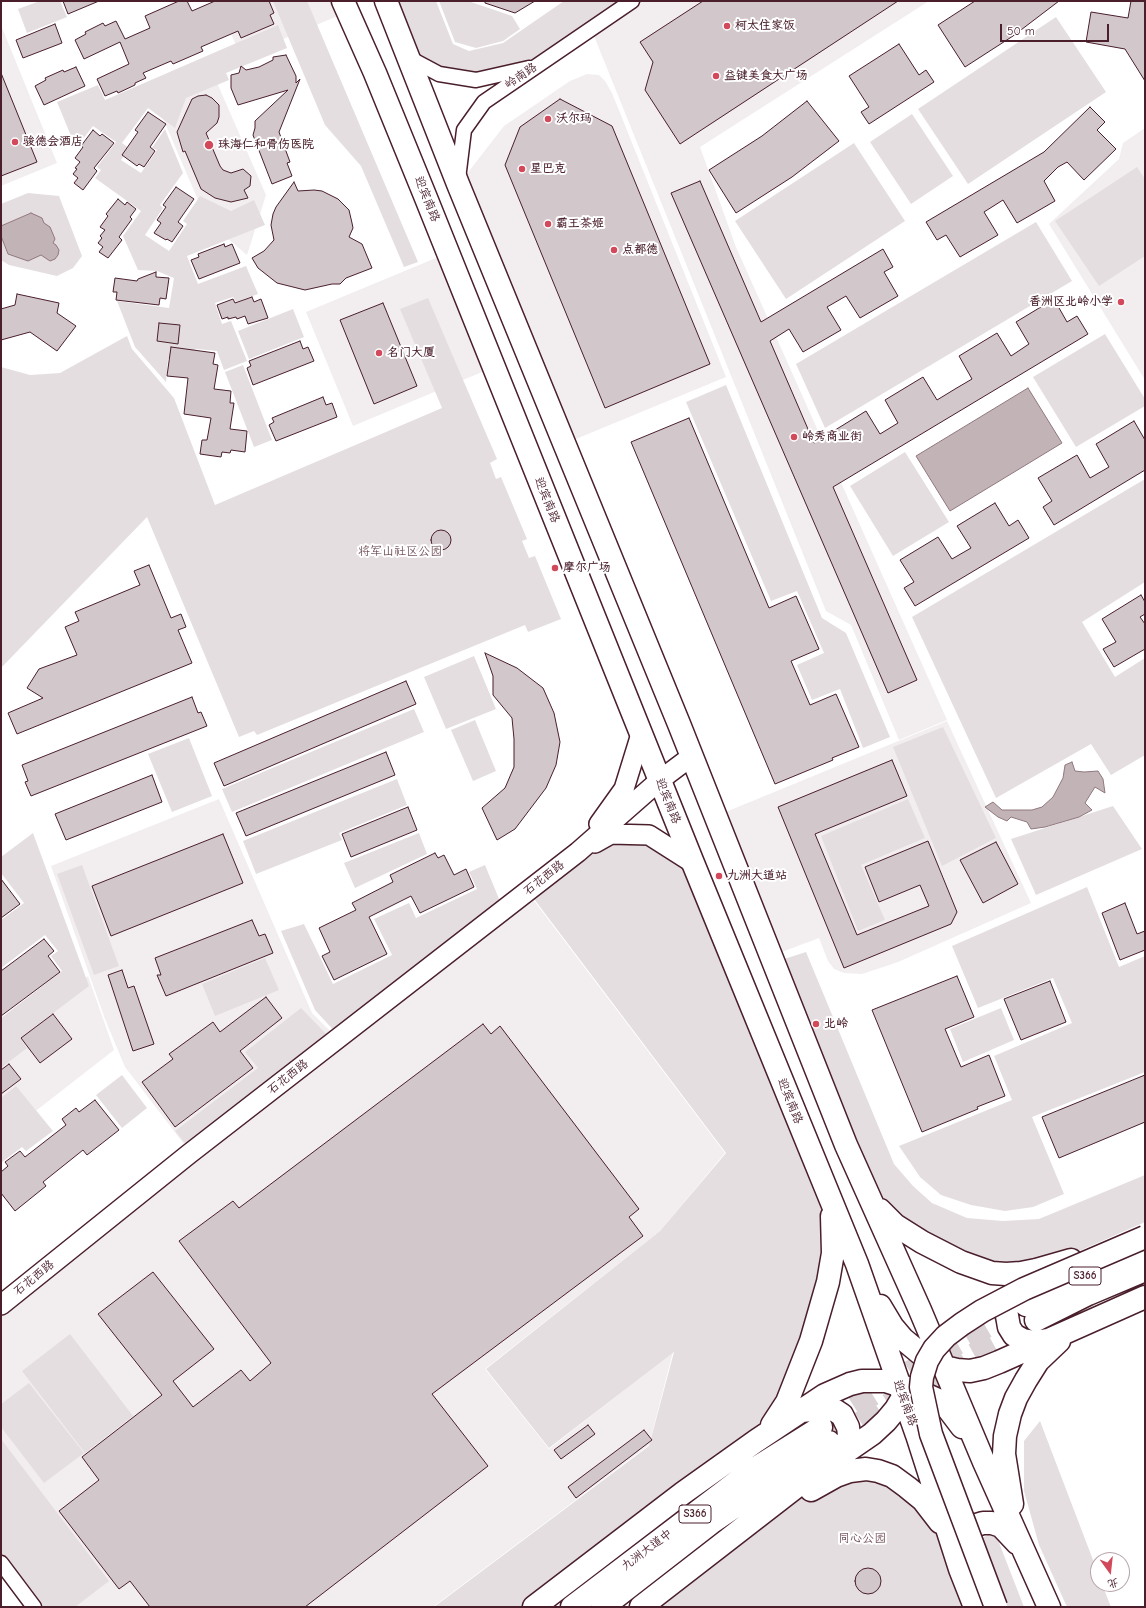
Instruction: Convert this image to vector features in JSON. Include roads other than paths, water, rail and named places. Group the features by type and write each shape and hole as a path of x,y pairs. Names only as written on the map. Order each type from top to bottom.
{"main road":[{"name":"迎宾南路","path":"343,1 375,73 429,205 693,862 908,1390 916,1415 917,1435 960,1569 976,1607"},
{"path":"386,1 458,184 692,756 846,1146 873,1202 920,1310 933,1358 984,1462 1050,1607"},
{"path":"578,852 624,789 642,734"},
{"path":"578,852 660,780 692,756"},
{"path":"578,852 611,834 649,835 693,862"},
{"name":"石花西路","path":"1,1305 189,1154 578,852"},
{"path":"814,1160 846,1146"},
{"path":"756,1441 770,1428 787,1402 810,1341 828,1282 832,1260 834,1231 831,1200"},
{"path":"873,1202 885,1216 908,1234 978,1269 992,1273 1021,1273 1071,1260"},
{"path":"831,1441 872,1434 886,1421 933,1358 952,1327 980,1304 1021,1281 1145,1227"},
{"path":"996,1607 931,1434 922,1387 922,1376 927,1361 934,1349 946,1336 982,1311 1024,1289 1145,1237"},
{"name":"S366","path":"1145,1250 1076,1280 1031,1312 1088,1294 1145,1270"},
{"path":"857,1264 892,1326 903,1339 933,1358 957,1370 984,1368 1145,1296"},
{"path":"1021,1281 1008,1302 1006,1314 1008,1327 1014,1335 1023,1340 1034,1342 1050,1339"},
{"path":"1024,1551 1010,1497 1004,1454 1005,1436 1010,1414 1016,1398 1026,1380 1038,1361 1051,1347 1072,1329"},
{"path":"534,1607 683,1493 756,1441 825,1395 850,1384 874,1380 938,1400 946,1406 964,1430 984,1462"},
{"path":"641,1607 801,1483 831,1441 849,1435 848,1428 842,1415 836,1411 827,1408 801,1411"},
{"name":"九洲大道中","path":"572,1607 751,1472 831,1441"},
{"name":"九洲大道中","path":"603,1607 711,1523 831,1441"},
{"path":"713,1552 791,1502 836,1476 850,1471 866,1469 892,1476 912,1491 934,1514 952,1542"},
{"path":"960,1569 959,1550 961,1541 966,1532 974,1526 983,1523 992,1523 1001,1526 1024,1551"}],"street":[{"name":"岭南路","path":"458,184 464,130 484,102 632,1"},
{"path":"409,58 439,74 476,80 537,66"},
{"path":"1,1563 34,1607"}],"tunnel":[{"path":"826,1424 919,1366 1023,1306"},
{"path":"833,1440 925,1381 1036,1320"}],"place":[{"name":"柯太住家饭","path":"727,26"},
{"name":"益键美食大广场","path":"716,76"},
{"name":"沃尔玛","path":"548,119"},
{"name":"骏德会酒店","path":"15,142"},
{"name":"珠海仁和骨伤医院","path":"209,145"},
{"name":"星巴克","path":"522,169"},
{"name":"霸王茶姬","path":"548,224"},
{"name":"点都德","path":"614,250"},
{"name":"香洲区北岭小学","path":"1121,302"},
{"name":"名门大厦","path":"379,353"},
{"name":"岭秀商业街","path":"794,437"},
{"name":"摩尔广场","path":"555,568"},
{"name":"九洲大道站","path":"719,876"},
{"name":"北岭","path":"816,1024"}],"park label":[{"name":"将军山社区公园","path":"400,552"},
{"name":"同心公园","path":"862,1539"}]}
